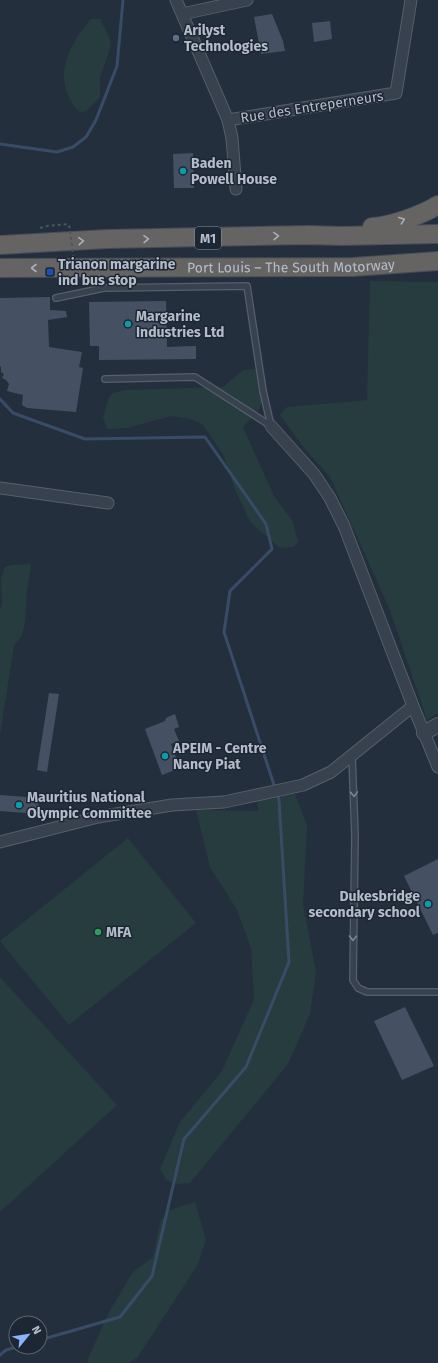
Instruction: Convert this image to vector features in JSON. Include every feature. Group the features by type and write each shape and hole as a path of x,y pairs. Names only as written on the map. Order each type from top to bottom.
{"highway":[{"path":"308,235 332,230 380,227 398,222 438,205"},
{"name":"Port Louis – The South Motorway","path":"0,244 107,239 435,234"},
{"name":"Port Louis – The South Motorway","path":"0,268 353,267 438,261"},
{"path":"353,267 438,273"}],"street":[{"path":"176,0 228,120 232,138 236,189"},
{"path":"182,14 247,0"},
{"name":"Rue des Entreperneurs","path":"228,120 396,93 411,0"},
{"path":"271,426 314,474 330,498 344,526 438,767"},
{"path":"0,488 108,503"},
{"path":"0,842 98,817 172,805 224,802 303,786 331,772 413,706"},
{"path":"424,733 438,725"}],"lane":[{"path":"56,298 104,288 248,286 263,392 271,426"},
{"path":"105,379 195,377 271,426"},
{"path":"352,755 355,836 353,980 358,988 367,992 438,992"}],"path":[{"path":"70,231 76,278"}],"green space":[{"path":"91,19 100,19 110,39 111,46 100,77 100,97 86,111 80,112 72,103 65,87 65,66 72,46"},
{"path":"370,281 438,282 438,713 427,720 390,610 330,477 304,448 280,415 287,407 367,400"},
{"path":"256,369 264,394 260,408 243,427 274,496 292,520 298,542 293,547 280,548 251,523 236,492 224,456 203,425 191,419 171,416 127,428 107,429 103,417 109,397 113,393 125,390 223,387 243,370"},
{"path":"31,564 27,591 25,622 22,635 14,646 0,735 1,579 5,567 11,565"},
{"path":"293,789 307,825 303,904 316,972 310,1014 288,1064 190,1183 177,1184 166,1180 160,1169 180,1122 222,1071 254,999 251,948 237,910 210,867 196,810 258,811 258,799"},
{"name":"MFA","path":"128,838 196,923 69,1025 0,941"},
{"path":"0,977 117,1105 0,1212"},
{"path":"195,1202 206,1240 197,1266 137,1358 128,1363 88,1363 87,1361 107,1316 132,1273 153,1257 161,1220 170,1210"}],"building":[{"path":"272,14 283,41 285,51 261,54 254,17"},
{"path":"330,21 332,39 314,42 312,23"},
{"name":"Baden Powell House","path":"193,153 194,188 174,188 173,154"},
{"path":"50,297 50,310 66,311 67,317 48,320 49,347 82,352 79,367 83,368 76,412 27,408 22,405 23,395 7,391 9,384 2,378 4,374 1,372 0,366 0,298"},
{"name":"Margarine Industries Ltd","path":"166,301 167,347 196,346 196,359 99,360 99,346 90,346 89,302"},
{"path":"49,693 59,694 47,772 37,770"},
{"name":"APEIM - Centre Nancy Piat","path":"175,714 179,727 174,729 179,741 171,744 180,768 162,775 145,729 165,721 166,718"},
{"name":"Mauritius National Olympic Committee","path":"0,795 39,798 38,814 0,811"},
{"name":"Dukesbridge secondary school","path":"438,859 438,933 433,935 404,876"},
{"path":"405,1007 434,1066 402,1080 374,1021"}],"waterway":[{"path":"0,144 57,152 73,147 86,137 96,120 117,66 123,0"},
{"path":"0,399 13,413 85,439 205,437 266,524 272,549 230,591 224,632 275,788"},
{"path":"48,1338 120,1317 152,1276 184,1139 246,1067 289,962 279,800 277,793"},
{"path":"0,1355 8,1349"}],"place":[{"name":"Arilyst Technologies","path":"176,38"},
{"name":"Baden Powell House","path":"183,171"},
{"name":"Trianon margarine ind bus stop","path":"50,272"},
{"name":"Margarine Industries Ltd","path":"128,324"},
{"name":"APEIM - Centre Nancy Piat","path":"165,756"},
{"name":"Mauritius National Olympic Committee","path":"19,805"},
{"name":"Dukesbridge secondary school","path":"428,904"},
{"name":"MFA","path":"98,932"}]}
